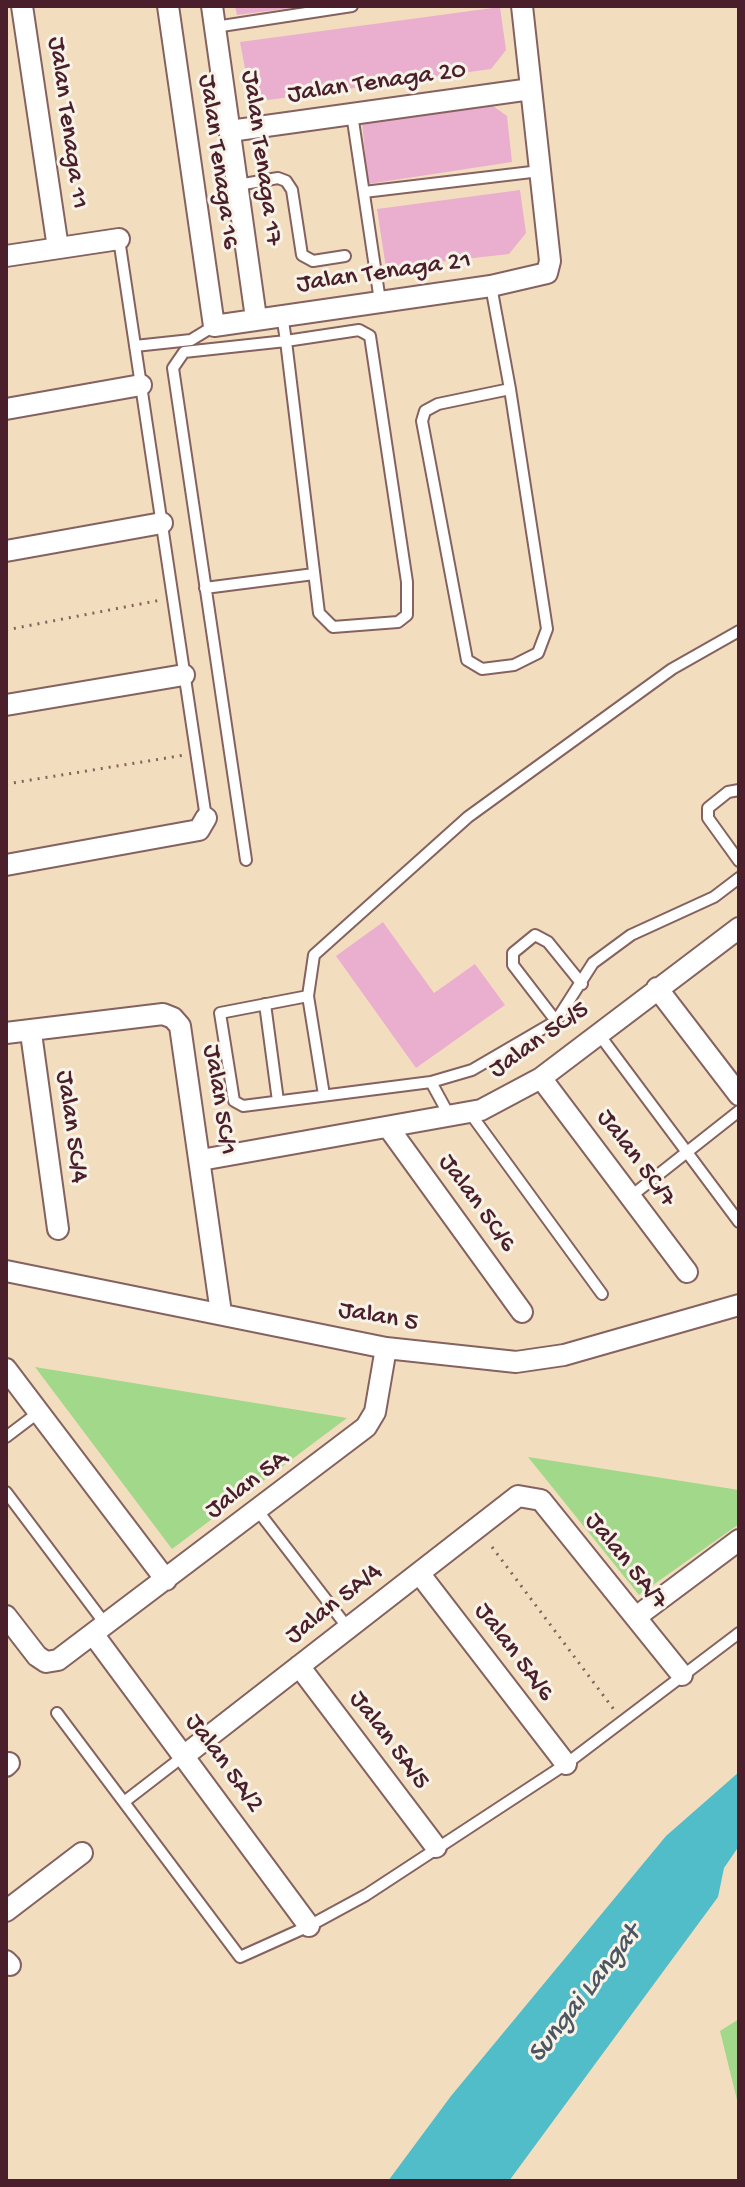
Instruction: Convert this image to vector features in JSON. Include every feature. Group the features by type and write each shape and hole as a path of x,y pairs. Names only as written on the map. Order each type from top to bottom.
{"street":[{"name":"Jalan Tenaga 11","path":"22,6 58,248"},
{"name":"Jalan Tenaga 16","path":"168,6 214,326"},
{"path":"522,6 540,171"},
{"name":"Jalan Tenaga 17","path":"214,16 256,318"},
{"name":"Jalan Tenaga 20","path":"230,131 531,89"},
{"name":"Jalan Tenaga 21","path":"214,326 540,277 547,273 550,261 540,171"},
{"path":"6,256 119,239"},
{"path":"6,409 141,385"},
{"path":"6,551 162,523"},
{"path":"6,705 184,675"},
{"path":"6,865 199,830 206,818"},
{"name":"Jalan 5C/5","path":"201,1160 388,1127 448,1111 541,1078 739,928"},
{"path":"657,988 739,1095"},
{"name":"Jalan 5C/1","path":"6,1033 31,1033 163,1014 173,1018 180,1026 221,1313"},
{"name":"Jalan 5C/4","path":"31,1033 58,1229"},
{"name":"Jalan 5C/7","path":"541,1078 687,1272"},
{"name":"Jalan 5C/6","path":"388,1127 522,1312"},
{"name":"Jalan 5","path":"6,1271 386,1348 516,1362 564,1355 739,1305"},
{"name":"Jalan 5A","path":"6,1616 37,1656 46,1662 58,1660 258,1511 372,1419 386,1348"},
{"path":"6,1369 166,1580"},
{"name":"Jalan 5A/4","path":"185,1755 518,1496"},
{"name":"Jalan 5A/7","path":"518,1496 541,1500 682,1675"},
{"path":"636,1617 739,1540"},
{"name":"Jalan 5A/6","path":"419,1573 566,1764"},
{"name":"Jalan 5A/2","path":"100,1629 185,1755 309,1926"},
{"name":"Jalan 5A/5","path":"299,1666 436,1847"},
{"path":"6,1911 82,1853"}],"lane":[{"path":"214,16 352,6"},
{"path":"352,114 380,301"},
{"path":"364,192 540,171"},
{"path":"238,185 278,178 286,181 292,190 302,255 313,261 345,256"},
{"path":"119,239 206,818"},
{"path":"491,286 510,389 547,629 538,653 514,665 482,669 467,660 422,421 425,411 438,404 510,389"},
{"path":"246,860 173,368 184,352 286,341 359,330 370,336 374,343 407,582 407,615 398,622 333,627 319,613 286,341 282,315"},
{"path":"135,346 191,340 214,326"},
{"path":"205,588 314,574"},
{"path":"324,1095 308,996 314,955 468,817 672,669 739,631"},
{"path":"739,790 728,792 708,808 708,818 739,861"},
{"path":"308,996 220,1013 234,1101 243,1106 431,1082 472,1070 556,1021 593,963 631,935 714,897 739,878"},
{"path":"556,1021 513,965 513,953 535,935 548,942 582,984"},
{"path":"265,1004 278,1101"},
{"path":"598,1033 739,1222"},
{"path":"431,1082 448,1111 602,1294"},
{"path":"630,1197 739,1111"},
{"path":"6,1437 39,1412"},
{"path":"6,1492 100,1629"},
{"path":"258,1511 348,1628"},
{"path":"57,1713 240,1957 309,1926 366,1895 566,1764 739,1633"},
{"path":"124,1802 185,1755"}],"path":[{"path":"6,630 173,598"},
{"path":"6,784 196,754"},
{"path":"492,1547 617,1714"}],"green space":[{"path":"35,1367 347,1418 172,1549"},
{"path":"528,1457 739,1490 739,1524 639,1595"},
{"path":"739,2019 739,2108 720,2031"}],"water":[{"name":"Sungai Langat","path":"739,1772 739,1846 724,1868 718,1897 509,2181 388,2181 451,2096 666,1836"}],"building":[{"path":"235,6 290,6 291,8 237,15"},
{"path":"500,7 506,50 491,69 268,100 248,84 240,42"},
{"path":"489,103 507,116 512,162 368,184 362,122"},
{"path":"520,190 526,233 509,254 386,268 377,209"},
{"path":"383,922 434,993 475,964 505,1005 416,1068 336,956"}]}
